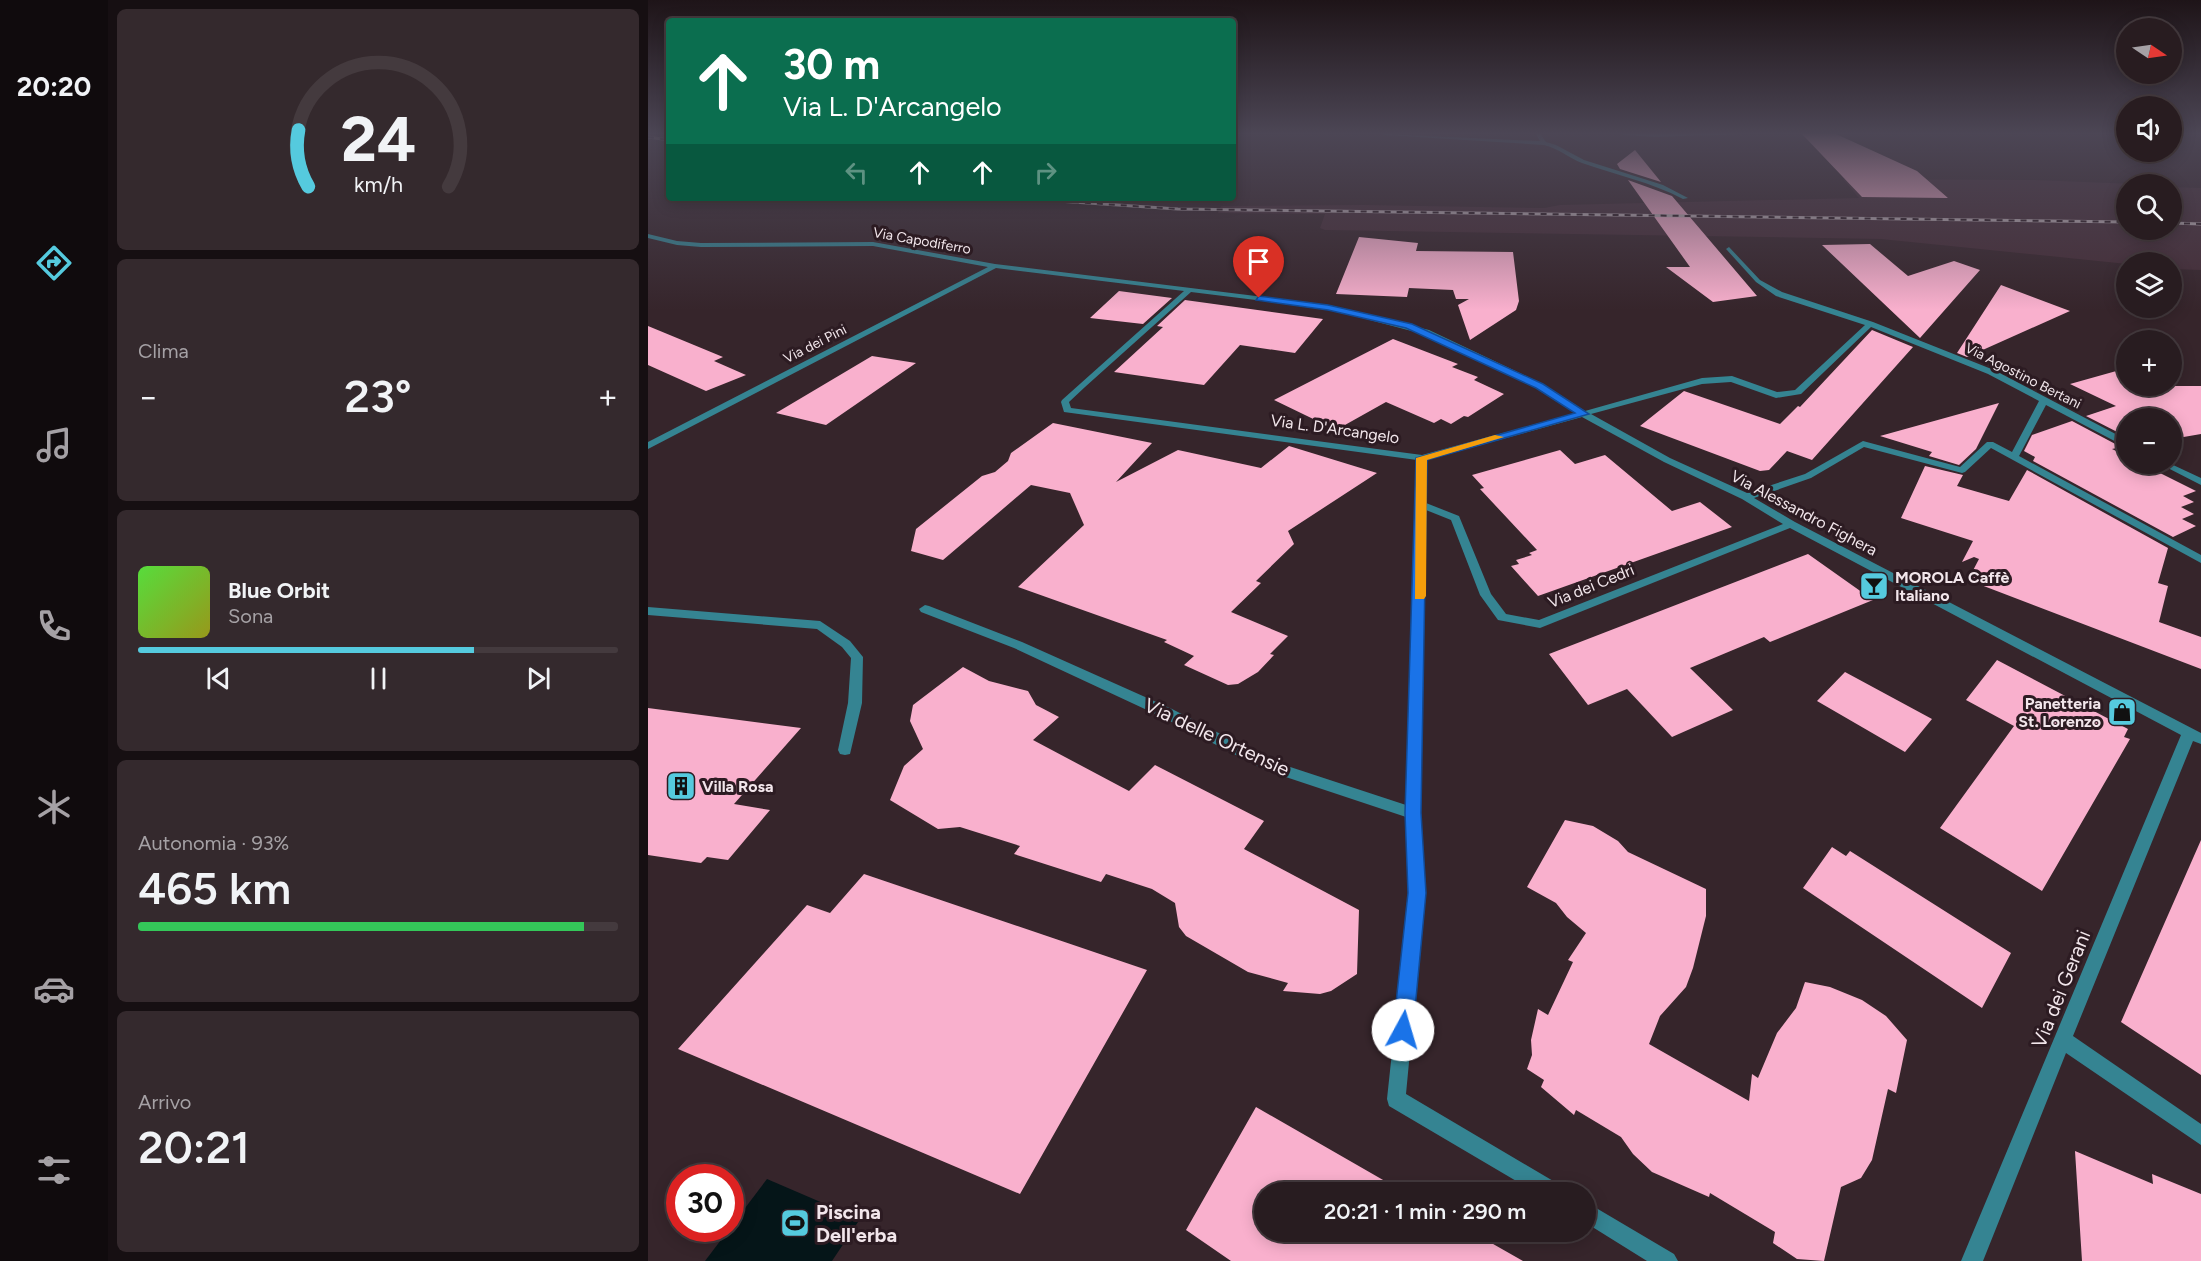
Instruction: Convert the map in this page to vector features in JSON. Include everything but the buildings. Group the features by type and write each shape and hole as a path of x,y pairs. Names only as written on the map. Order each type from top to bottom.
{"street":[{"path":"1675,193 1686,198"},
{"name":"Via Capodiferro","path":"648,236 676,243 701,245 873,244 995,266 1191,289"},
{"name":"Via Agostino Bertani","path":"1730,249 1758,281 1779,294 1870,324 1991,372 2043,402 2116,438"},
{"name":"Via dei Pini","path":"648,446 995,266"},
{"name":"Via Alessandro Fighera","path":"1191,289 1328,307 1409,326 1540,386 1584,414 1667,460 1746,497 1791,524 2195,736"},
{"name":"Via L. D'Arcangelo","path":"1191,289 1082,385 1065,402 1067,410 1422,458"},
{"path":"1536,1182 1396,1099 1417,893 1413,813 1423,505 1422,458 1702,381 1732,379 1776,395 1798,392 1870,324"},
{"path":"2014,457 2043,402"},
{"path":"1746,497 1808,476 1863,444 1962,470 1990,444 2201,560"},
{"path":"2182,472 2201,482"},
{"name":"Via dei Cedri","path":"1423,505 1455,518 1486,595 1502,617 1540,624 1791,524"},
{"name":"Via delle Ortensie","path":"925,609 1018,645 1167,713 1270,766 1413,813"},
{"path":"648,611 820,626 846,644 857,657 855,703 845,750"},
{"name":"Via dei Gerani","path":"1972,1261 2063,1040 2195,736"},
{"path":"2063,1040 2201,1135"},
{"path":"1596,1218 1667,1261"}],"shaded area":[{"path":"1855,193 2116,193 2116,240 2182,240 2182,193 2201,193 2201,270 2182,269 2182,252 2116,252 2116,263 1881,239 1325,230 1320,228 1325,214 1218,213 1221,206 1363,205 1544,208 1560,205 1859,198"},
{"name":"Piscina Dell'erba","path":"767,1179 860,1219 832,1261 705,1261 719,1242 744,1242 744,1209"}],"railway":[{"path":"1058,201 1178,209 2116,222"},
{"path":"2182,223 2201,224"}],"slow traffic":[{"path":"1420,596 1422,458 1499,437"}],"place":[{"name":"MOROLA Caffè Italiano","path":"1874,586"},
{"name":"Panetteria St. Lorenzo","path":"2122,712"},
{"name":"Villa Rosa","path":"681,786"},
{"name":"Piscina Dell'erba","path":"795,1223"}],"route":[{"path":"1259,298 1328,307 1426,332 1540,386 1584,414 1422,458 1423,505 1413,813 1417,893 1403,1030"}]}
